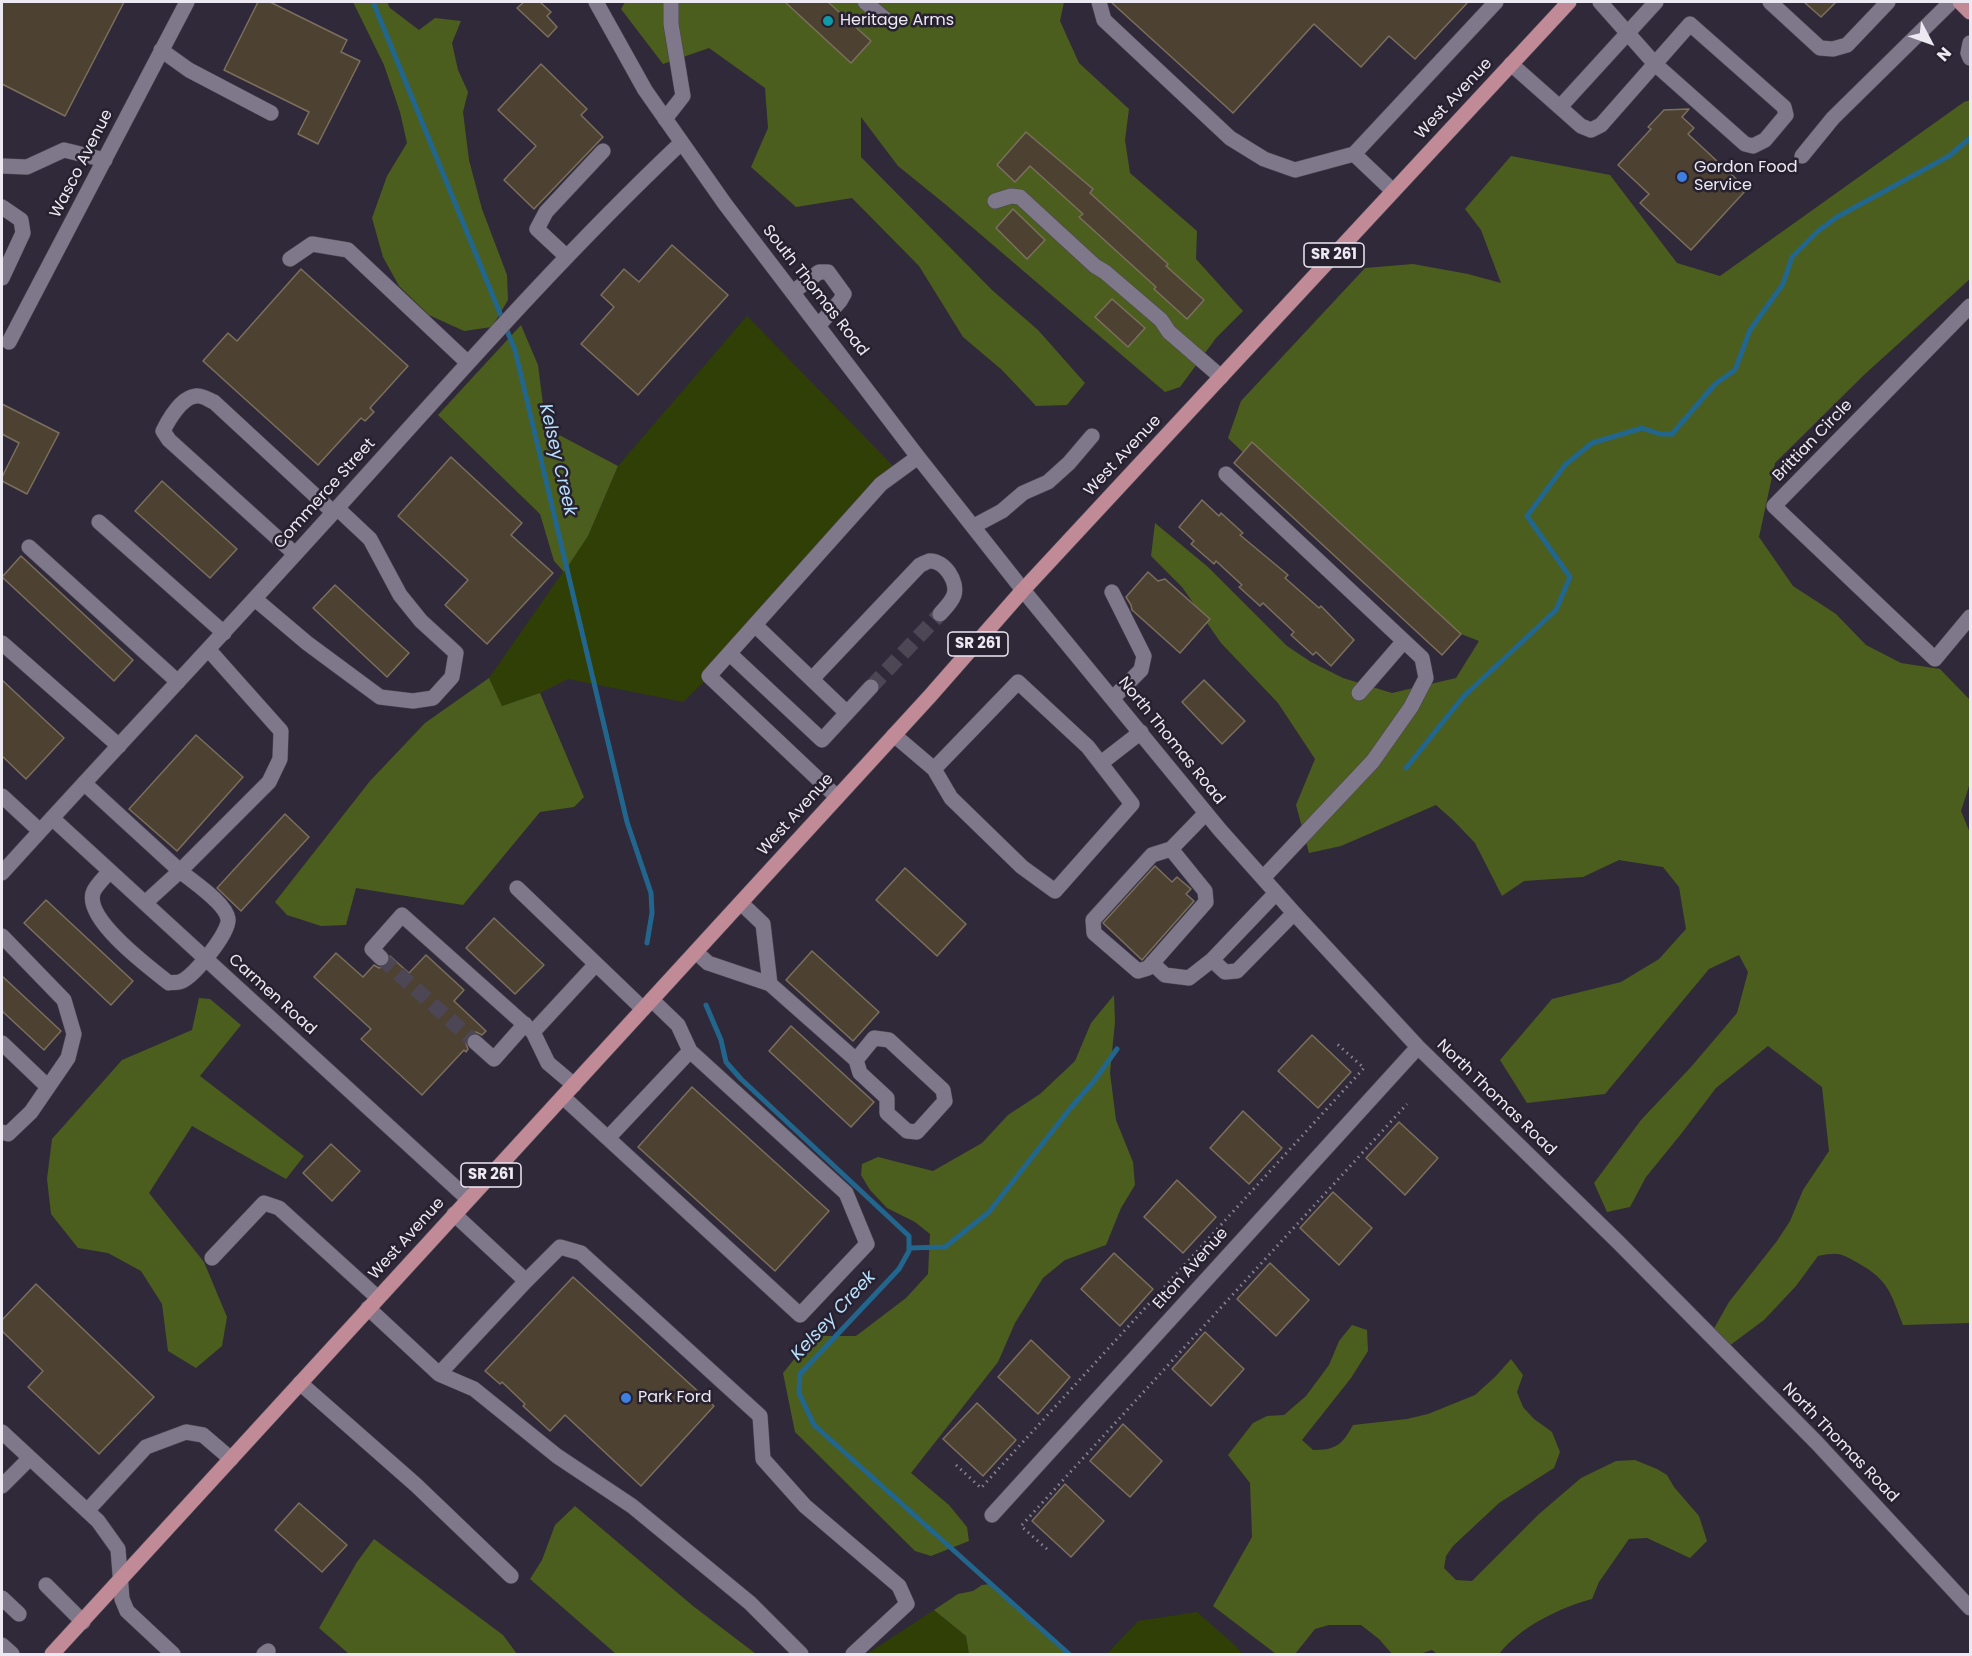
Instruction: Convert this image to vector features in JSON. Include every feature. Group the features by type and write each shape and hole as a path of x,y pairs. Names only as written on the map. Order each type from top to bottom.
{"main road":[{"name":"West Avenue","path":"52,1654 980,642 1023,590 1569,2"},
{"path":"1960,2 1971,12"}],"street":[{"name":"Wasco Avenue","path":"9,342 187,2"},
{"name":"South Thomas Road","path":"596,2 639,80 681,144 918,457 1023,590"},
{"path":"664,119 683,96 671,24 671,2"},
{"path":"866,2 885,19"},
{"path":"1099,2 1104,20 1230,138 1264,159 1295,170 1354,154 1496,2"},
{"path":"1511,64 1581,126 1591,130 1600,125 1654,63 1690,24 1784,107 1786,115 1765,140 1753,146 1745,144 1654,63 1600,2"},
{"path":"1560,107 1656,2"},
{"path":"1770,2 1820,48 1833,49 1847,45 1884,3"},
{"path":"1802,156 1833,118 1951,2"},
{"path":"1971,43 1968,53 1971,58"},
{"path":"161,50 189,70 271,112"},
{"name":"Commerce Street","path":"2,873 519,308 631,191 681,144"},
{"path":"2,166 27,166 64,150 105,160"},
{"path":"567,257 537,229 546,212 603,151"},
{"path":"1354,154 1393,191"},
{"path":"995,201 1011,196 1020,197 1095,266 1106,272 1161,320 1169,332 1221,377"},
{"path":"2,207 21,220 23,233 2,278"},
{"path":"290,259 312,244 348,250 468,363"},
{"path":"793,292 819,272 828,272 844,294 819,325"},
{"name":"Brittian Circle","path":"1971,306 1774,506 1935,659 1971,617"},
{"path":"255,599 307,644 380,697 413,701 433,698 446,684 452,676 456,653 421,621 400,595 370,539 214,402 198,395 188,398 168,420 163,431 169,440 295,554"},
{"path":"974,526 1002,511 1023,493 1048,482 1069,463 1092,436"},
{"path":"837,797 709,676 881,484 918,457"},
{"path":"1226,474 1422,657 1426,678 1411,707 1373,761 1263,878"},
{"path":"99,522 224,633"},
{"path":"29,547 178,681"},
{"path":"812,680 920,565 930,561 939,564 955,582 955,593 950,604 940,614"},
{"name":"North Thomas Road","path":"1023,590 1142,732 1206,813 1294,913 1418,1047 1618,1242 1817,1443 1971,1608"},
{"path":"1112,592 1144,656 1141,670 1113,698"},
{"path":"756,626 847,713"},
{"path":"1359,693 1404,641"},
{"path":"2,643 118,746"},
{"path":"145,903 269,782 280,759 281,731 208,650"},
{"path":"730,654 822,740 871,687"},
{"path":"894,735 934,769 951,798 1022,867 1054,891 1132,804 1088,747 1018,682 934,769"},
{"path":"1101,763 1142,732"},
{"path":"84,783 180,871 221,905 229,918 228,930 206,959 182,981 169,983 110,931 94,908 93,893 110,871"},
{"path":"2,796 40,831"},
{"path":"1171,849 1205,891 1206,902 1148,968 1138,971 1094,933 1093,920 1152,855 1171,849 1206,813"},
{"name":"Carmen Road","path":"52,818 468,1199"},
{"path":"381,958 372,949 402,915 529,1028 548,1063 568,1091 608,1138 800,1315 867,1244 846,1193 690,1051 678,1025 596,964 517,888"},
{"path":"1152,963 1165,975 1189,978 1212,960 1276,893"},
{"path":"741,903 763,924 770,984"},
{"path":"1212,960 1225,972 1237,971 1294,913"},
{"path":"2,936 64,1000 74,1034 68,1058 32,1112 8,1134 2,1132"},
{"path":"696,952 708,963 770,984 856,1060 860,1073 887,1098 887,1113 907,1131 917,1132 945,1101 943,1090 889,1040 874,1038 856,1060"},
{"path":"475,1042 494,1059 596,964"},
{"path":"2,1043 48,1087"},
{"name":"Elton Avenue","path":"992,1515 1418,1047"},
{"path":"608,1138 690,1051"},
{"path":"212,1258 264,1203 279,1208 439,1374 474,1389 557,1456 632,1506 750,1603 801,1654"},
{"path":"454,1214 526,1281"},
{"path":"439,1374 542,1263 560,1247 581,1253 760,1416 763,1459 805,1506 899,1586 907,1604 853,1654"},
{"path":"300,1383 416,1485 511,1576"},
{"path":"2,1432 98,1521 118,1549 122,1599 127,1611 173,1654"},
{"path":"87,1511 146,1447 186,1432 203,1435 231,1459"},
{"path":"2,1486 30,1458"},
{"path":"46,1585 82,1622"},
{"path":"2,1598 19,1614"},
{"path":"2,1645 12,1654"}],"path":[{"path":"956,1465 981,1488 1364,1068 1337,1044"},
{"path":"1047,1549 1021,1526 1407,1104"}],"green space":[{"path":"353,2 387,2 390,8 419,30 435,18 461,21 452,43 458,70 468,92 463,112 469,160 482,209 507,275 508,300 492,327 464,331 429,315 399,286 383,257 372,218 387,176 407,143 400,112 384,65"},
{"path":"625,2 1064,2 1060,21 1079,63 1129,109 1125,140 1130,173 1197,231 1196,259 1243,311 1216,338 1180,387 1165,392 898,166 861,117 861,157 992,290 1038,330 1085,383 1067,405 1036,406 1002,370 963,337 919,266 852,198 796,207 751,167 768,128 765,88 709,48 663,64 621,9"},
{"path":"1970,100 1970,279 1865,374 1775,463 1759,537 1793,586 1836,614 1866,645 1901,663 1940,669 1970,700 1970,783 1961,811 1970,833 1970,1323 1903,1325 1892,1296 1883,1282 1868,1269 1847,1257 1831,1254 1818,1256 1796,1286 1764,1320 1729,1346 1712,1332 1729,1302 1790,1221 1803,1190 1829,1151 1822,1087 1768,1046 1716,1088 1646,1177 1630,1207 1607,1212 1594,1183 1641,1120 1691,1067 1737,1013 1748,972 1739,955 1709,969 1605,1094 1527,1103 1500,1060 1552,999 1621,982 1659,959 1686,929 1679,887 1663,867 1619,860 1583,877 1524,881 1502,896 1475,843 1436,805 1341,846 1309,853 1296,805 1315,759 1278,703 1221,643 1182,587 1151,556 1155,523 1208,567 1287,646 1311,662 1343,678 1392,693 1456,678 1479,641 1461,634 1260,469 1228,438 1241,401 1365,268 1413,264 1468,274 1501,283 1481,230 1465,209 1511,156 1610,175 1677,263 1720,276 1964,102"},
{"path":"747,316 899,472 710,676 683,702 568,679 534,696 502,706 489,678 588,536 618,466"},
{"path":"521,325 538,365 546,428 618,466 588,536 564,572 554,561 540,514 438,415"},
{"path":"489,678 502,706 540,693 584,797 574,807 540,812 463,905 356,888 346,925 321,926 287,915 275,902 370,781 425,723"},
{"path":"1114,995 1115,1022 1110,1073 1116,1120 1133,1162 1135,1185 1121,1208 1106,1245 1065,1260 1043,1278 1015,1323 998,1362 911,1473 949,1505 967,1527 969,1541 931,1556 915,1551 795,1432 783,1373 813,1336 856,1336 906,1298 928,1274 930,1234 915,1222 887,1208 870,1190 861,1175 862,1164 878,1157 933,1171 982,1143 1008,1115 1040,1094 1075,1061 1091,1023"},
{"path":"199,998 210,999 241,1025 200,1076 304,1156 286,1179 192,1126 149,1193 204,1262 227,1317 222,1346 196,1368 168,1351 162,1304 141,1271 108,1253 78,1248 51,1214 47,1179 52,1139 122,1060 192,1030"},
{"path":"1352,1325 1367,1330 1368,1351 1351,1378 1302,1440 1313,1450 1338,1445 1353,1425 1407,1419 1428,1414 1475,1395 1511,1359 1523,1375 1517,1392 1523,1407 1534,1419 1552,1432 1560,1452 1554,1468 1499,1503 1453,1546 1446,1556 1444,1568 1456,1580 1472,1581 1539,1514 1581,1478 1616,1461 1635,1460 1667,1475 1674,1487 1699,1516 1707,1541 1690,1558 1647,1538 1629,1539 1599,1582 1592,1599 1554,1613 1529,1627 1499,1654 1437,1654 1432,1650 1420,1654 1392,1654 1379,1639 1361,1625 1329,1625 1315,1629 1295,1654 1276,1654 1213,1606 1252,1537 1250,1483 1228,1455 1253,1423 1267,1416 1284,1415 1306,1396 1329,1365 1339,1341"},
{"path":"575,1506 693,1606 756,1654 616,1654 530,1579 542,1560 555,1525"},
{"path":"374,1539 503,1635 517,1654 349,1654 319,1628 357,1562"},
{"path":"991,1584 1069,1654 969,1654 966,1636 934,1610 958,1594"},
{"path":"934,1610 966,1636 969,1654 867,1654"},
{"path":"1197,1612 1242,1654 1107,1654 1138,1621"}],"building":[{"path":"2,2 124,2 65,116 2,84"},
{"path":"258,2 270,2 347,40 341,52 360,61 318,144 298,134 309,112 224,70"},
{"path":"524,2 540,2 551,12 547,16 557,27 548,37 517,8"},
{"name":"Heritage Arms","path":"785,2 828,2 871,41 851,63"},
{"path":"1111,2 1468,2 1415,59 1389,36 1361,67 1314,24 1233,113"},
{"path":"1804,2 1836,2 1821,17"},
{"path":"541,64 587,109 581,115 603,137 534,209 504,180 536,146 498,110"},
{"name":"Gordon Food Service","path":"1689,109 1682,117 1694,128 1688,134 1747,189 1691,250 1640,203 1649,194 1618,165 1651,129 1648,127 1664,110"},
{"path":"1026,132 1093,189 1090,193 1204,300 1187,319 1154,289 1156,287 1079,217 1083,214 1030,166 1015,182 997,165"},
{"path":"1013,209 1045,240 1027,259 996,228"},
{"path":"672,245 728,295 638,395 581,344 614,307 601,295 624,269 639,282"},
{"path":"301,269 408,366 370,408 374,412 365,421 361,418 318,465 203,361 228,333 237,341"},
{"path":"1112,299 1145,328 1128,347 1095,317"},
{"path":"2,404 59,433 27,494 2,481 19,443 2,434"},
{"path":"1252,442 1461,634 1442,655 1234,463"},
{"path":"451,457 522,523 511,535 553,573 487,644 445,605 468,580 398,516"},
{"path":"162,481 237,549 210,578 135,511"},
{"path":"1202,500 1219,516 1221,513 1243,533 1240,535 1288,575 1285,578 1319,608 1321,606 1354,640 1331,666 1316,652 1313,655 1291,635 1294,632 1263,603 1260,606 1239,587 1242,585 1216,561 1214,564 1191,544 1194,541 1179,527"},
{"path":"21,556 133,660 114,681 2,577"},
{"path":"1148,572 1158,581 1165,579 1210,619 1180,653 1132,610 1126,597"},
{"path":"335,585 409,653 387,677 313,608"},
{"path":"2,680 64,738 26,779 2,756"},
{"path":"1204,680 1245,721 1222,744 1182,702"},
{"path":"196,735 243,777 177,851 129,809"},
{"path":"285,814 309,837 241,911 217,888"},
{"path":"1155,866 1172,882 1177,877 1191,889 1186,894 1194,901 1142,960 1103,923"},
{"path":"905,868 966,924 937,956 876,900"},
{"path":"46,900 133,981 111,1005 24,923"},
{"path":"494,918 544,965 515,994 466,948"},
{"path":"812,951 879,1012 853,1041 786,980"},
{"path":"336,953 363,977 374,965 379,968 387,965 390,956 409,973 426,955 464,990 454,1001 486,1031 482,1035 476,1032 468,1035 465,1041 468,1049 466,1052 464,1050 422,1095 361,1039 371,1029 314,977"},
{"path":"2,976 61,1031 44,1050 2,1011"},
{"path":"791,1026 874,1102 851,1127 769,1051"},
{"path":"1312,1035 1351,1072 1318,1108 1278,1071"},
{"path":"692,1087 829,1211 775,1271 638,1147"},
{"path":"1243,1111 1282,1148 1249,1184 1210,1148"},
{"path":"1399,1122 1438,1158 1405,1195 1366,1158"},
{"path":"331,1144 360,1171 332,1201 303,1173"},
{"path":"1177,1180 1216,1217 1183,1253 1144,1217"},
{"path":"1333,1192 1372,1228 1339,1265 1300,1228"},
{"path":"1114,1253 1153,1289 1120,1326 1081,1289"},
{"path":"1270,1263 1309,1300 1276,1336 1237,1299"},
{"name":"Park Ford","path":"573,1277 714,1406 641,1486 565,1415 550,1431 502,1382 500,1384 485,1371"},
{"path":"36,1284 154,1397 99,1454 28,1387 43,1371 2,1331 2,1320"},
{"path":"1205,1332 1244,1369 1211,1406 1172,1369"},
{"path":"1031,1340 1070,1377 1038,1414 998,1377"},
{"path":"977,1403 1016,1440 983,1476 943,1439"},
{"path":"1123,1424 1162,1461 1130,1497 1090,1461"},
{"path":"1065,1484 1104,1521 1071,1557 1032,1521"},
{"path":"299,1503 347,1545 322,1572 275,1530"}],"waterway":[{"name":"Kelsey Creek","path":"373,2 515,350 627,822 651,893 652,913 647,943"},
{"path":"1406,768 1463,697 1556,610 1570,577 1527,516 1565,465 1592,443 1642,428 1660,434 1672,434 1715,384 1735,370 1750,330 1783,284 1792,257 1818,231 1837,217 1949,156 1970,138"},
{"name":"Kelsey Creek","path":"706,1005 721,1040 726,1062 741,1079 909,1236 909,1251 899,1269 800,1374 799,1393 814,1425 1069,1654"},
{"path":"909,1248 945,1247 989,1212 1117,1049"}],"tunnel":[{"path":"871,687 940,614"},
{"path":"381,958 475,1042"}],"place":[{"name":"Heritage Arms","path":"828,21"},
{"name":"Gordon Food Service","path":"1682,177"},
{"name":"Park Ford","path":"626,1398"}]}
